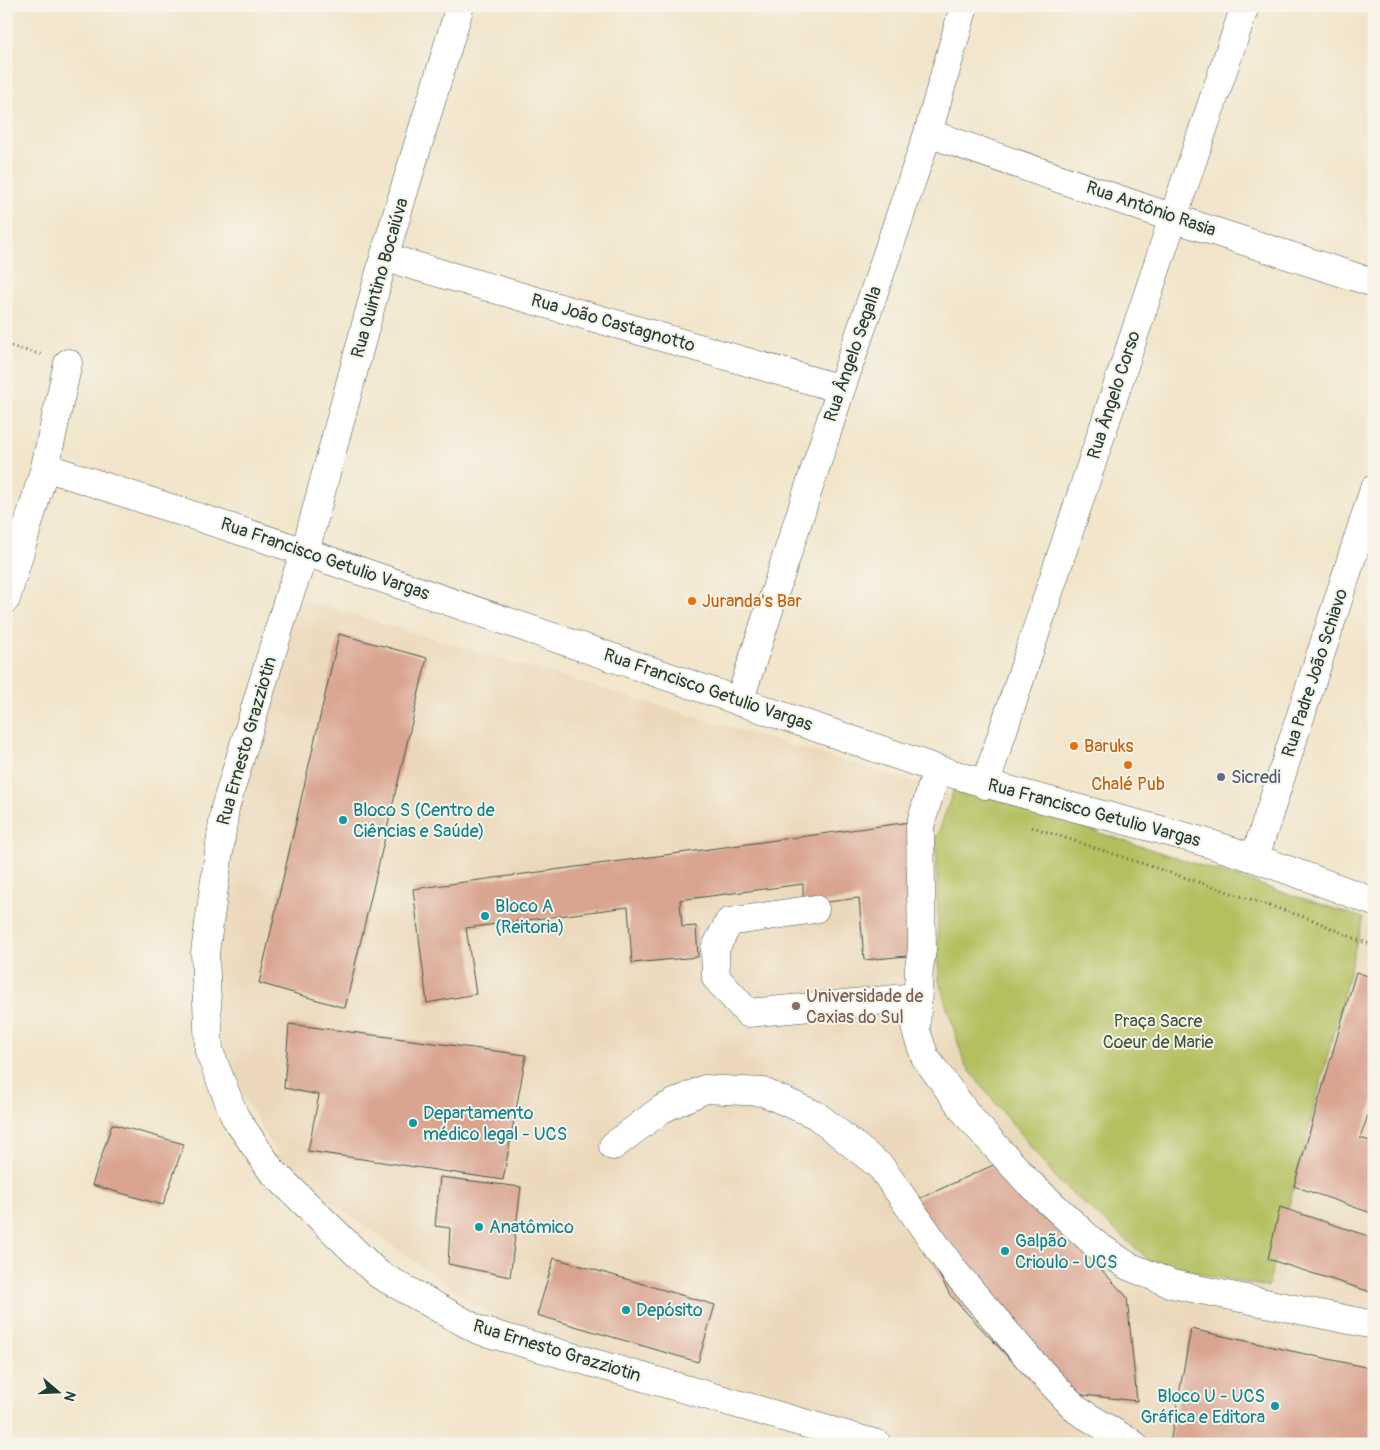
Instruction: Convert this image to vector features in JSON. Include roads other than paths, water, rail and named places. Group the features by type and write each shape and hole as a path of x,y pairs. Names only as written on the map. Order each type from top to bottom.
{"street":[{"name":"Rua Quintino Bocaiúva","path":"305,552 384,257 460,6"},
{"name":"Rua Ângelo Segalla","path":"739,702 841,389 928,133 964,6"},
{"name":"Rua Ângelo Corso","path":"985,784 1245,6"},
{"name":"Rua Antônio Rasia","path":"928,133 1173,218 1374,283"},
{"name":"Rua João Castagnotto","path":"384,257 841,389"},
{"path":"6,598 45,467 68,363"},
{"name":"Rua Francisco Getulio Vargas","path":"45,467 305,552 937,769 985,784 1193,839 1256,858 1374,902"},
{"name":"Rua Padre João Schiavo","path":"1256,858 1374,489"},
{"name":"Rua Ernesto Grazziotin","path":"305,552 289,596 225,808 205,953 209,1051 235,1117 272,1170 378,1274 478,1330 877,1444"},
{"path":"937,769 920,826 922,949 916,1030 925,1057 976,1125 1029,1183 1094,1243 1128,1266 1172,1284 1374,1325"},
{"path":"815,909 729,922 715,949 716,978 748,1014 917,997"},
{"path":"613,1146 662,1109 705,1089 763,1092 816,1115 881,1167 955,1272 1030,1360 1077,1410 1133,1444"}],"place":[{"name":"Juranda's Bar","path":"692,601"},
{"name":"Baruks","path":"1074,746"},
{"name":"Chalé Pub","path":"1128,765"},
{"name":"Sicredi","path":"1221,777"},
{"name":"Bloco S (Centro de Ciências e Saúde)","path":"343,820"},
{"name":"Bloco A (Reitoria)","path":"485,916"},
{"name":"Universidade de Caxias do Sul","path":"796,1006"},
{"name":"Departamento médico legal - UCS","path":"413,1123"},
{"name":"Anatômico","path":"479,1227"},
{"name":"Galpão Crioulo - UCS","path":"1005,1251"},
{"name":"Depósito","path":"626,1310"},
{"name":"Bloco U - UCS Gráfica e Editora","path":"1275,1406"}],"park label":[{"name":"Praça Sacre Coeur de Marie","path":"1158,1031"}]}
